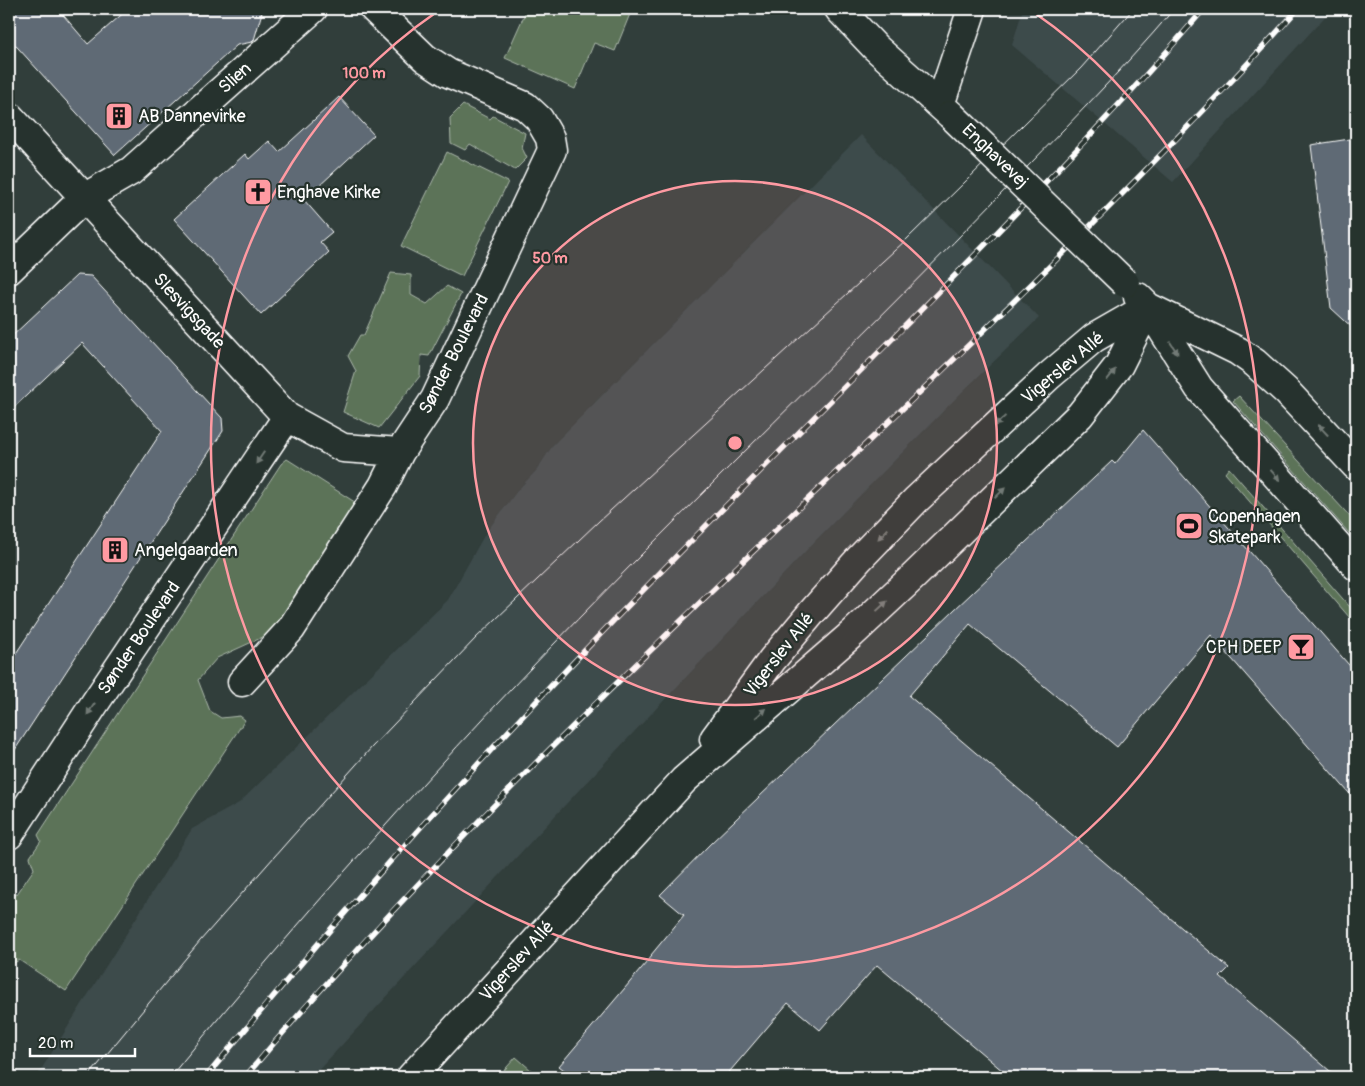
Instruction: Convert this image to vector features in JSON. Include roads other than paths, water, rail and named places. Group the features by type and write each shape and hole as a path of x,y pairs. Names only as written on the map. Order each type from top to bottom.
{"street":[{"name":"Slien","path":"9,270 84,198 131,171 313,9"},
{"name":"Sønder Boulevard","path":"242,682 291,629 383,486 400,452 435,400 552,150 550,138 539,118 525,106 448,73 425,58 374,9"},
{"name":"Enghavevej","path":"839,9 875,47 946,110 1148,307 1199,388 1356,566"},
{"path":"946,110 972,9"},
{"name":"Slesvigsgade","path":"9,116 287,417 343,448 400,452"},
{"name":"Enghavevej","path":"1148,307 1238,351 1255,363 1286,391 1356,466"},
{"name":"Vigerslev Allé","path":"684,780 852,634 914,577 1080,415 1119,365 1148,307"},
{"name":"Vigerslev Allé","path":"411,1077 684,780 772,660 858,559 916,500 1049,376 1094,338 1148,307"},
{"name":"Sønder Boulevard","path":"9,835 100,695 287,417"}],"tram line":[{"path":"88,1077 200,941 289,840 372,747 476,638 599,521 906,240 1081,68 1133,9"},
{"path":"170,1077 226,1009 398,811 517,683 639,557 954,243 1088,104 1174,9"}],"railway":[{"path":"206,1077 368,886 537,701 700,531 988,242 1121,102 1204,9"},
{"path":"245,1077 369,936 499,801 767,538 1037,279 1170,146 1298,9"}],"place":[{"name":"AB Dannevirke","path":"119,116"},
{"name":"Enghave Kirke","path":"258,192"},
{"name":"Copenhagen Skatepark","path":"1189,526"},
{"name":"Angelgaarden","path":"115,550"},
{"name":"CPH DEEP","path":"1301,647"}]}
